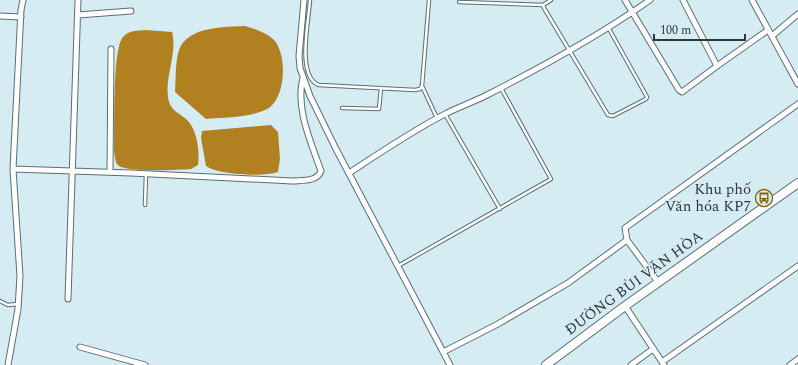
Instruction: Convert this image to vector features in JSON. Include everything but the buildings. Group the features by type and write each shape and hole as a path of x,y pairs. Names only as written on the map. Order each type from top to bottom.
{"main road":[{"name":"ĐƯỜNG BÙI VĂN HÒA","path":"546,365 658,282 798,183"}],"street":[{"path":"8,365 18,304 20,276 13,169 23,0"},
{"path":"68,299 78,0"},
{"path":"304,0 299,45 300,68 310,96 450,365"},
{"path":"624,0 679,90 682,92 768,30"},
{"path":"350,173 395,142 437,118 501,88 608,27 650,0"},
{"path":"683,0 717,66"},
{"path":"760,0 753,2 797,80"},
{"path":"78,15 131,12"},
{"path":"772,36 798,14"},
{"path":"0,16 21,17"},
{"path":"110,172 111,49"},
{"path":"13,169 146,173 292,181 315,179 319,176 321,171 303,116 300,87 303,78"},
{"path":"658,282 627,240 625,228 798,104"},
{"path":"444,352 498,324 568,283 627,240"},
{"path":"625,306 663,363 798,266"},
{"path":"80,348 145,365"},
{"path":"631,365 653,349"},
{"path":"790,365 798,359"}],"lane":[{"path":"310,0 305,62 312,81 319,85 415,90 420,89 422,86"},
{"path":"429,0 422,86 437,118"},
{"path":"459,2 543,6 551,0"},
{"path":"543,6 608,115 613,116 646,99 646,93 608,27"},
{"path":"342,108 379,109 381,88"},
{"path":"398,266 551,179 501,88"},
{"path":"445,114 500,209"},
{"path":"145,205 146,173"},
{"path":"0,301 8,305 18,304"}],"shaded area":[{"path":"245,26 267,34 278,46 283,65 283,76 278,96 273,104 260,112 237,117 206,119 175,92 176,65 179,50 190,36 199,32 208,29"},
{"path":"146,30 172,32 173,49 168,85 169,102 176,112 190,123 197,140 199,153 198,165 191,169 127,169 119,166 116,160 114,151 115,91 119,44 123,37 128,33"},
{"path":"271,125 278,132 280,159 278,172 252,175 230,173 206,166 201,138 202,131"}],"place":[{"name":"Khu phố Văn hóa KP7","path":"764,198"}]}
